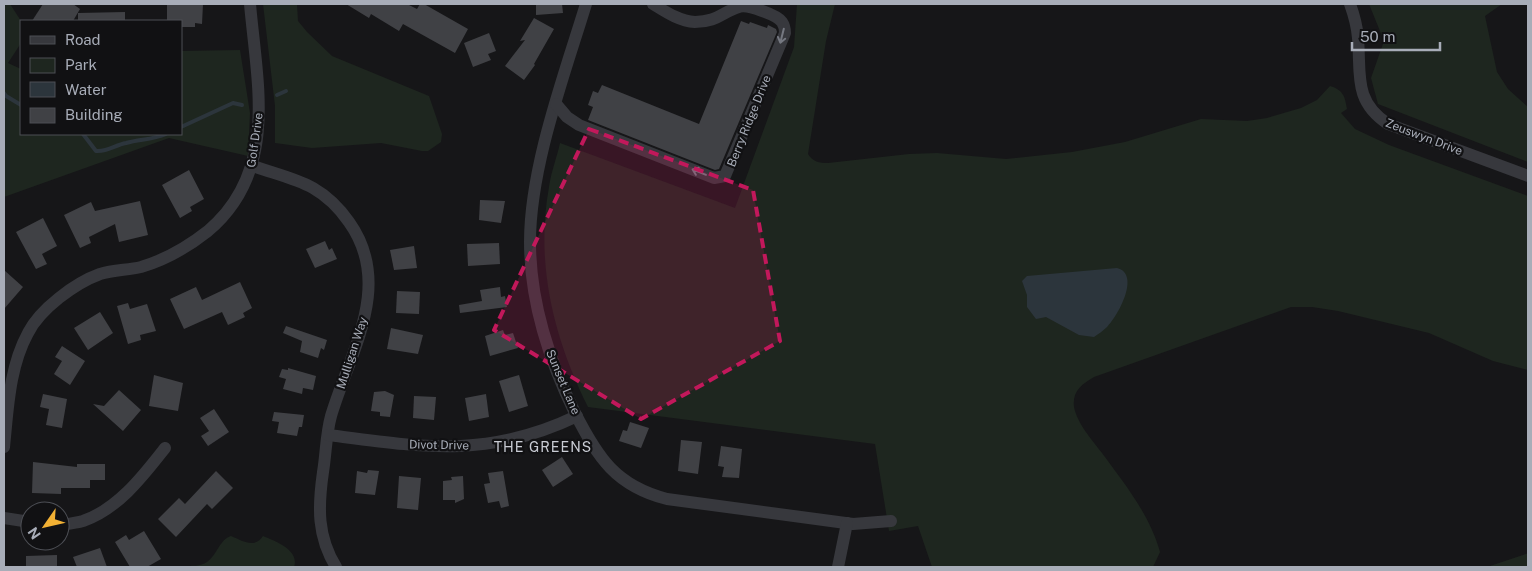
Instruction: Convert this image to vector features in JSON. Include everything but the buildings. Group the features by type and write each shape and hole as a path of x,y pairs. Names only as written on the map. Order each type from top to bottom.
{"street":[{"name":"Golf Drive","path":"4,447 14,367 28,331 47,310 77,285 101,274 143,266 182,249 197,239 230,208 253,166 260,116 250,4"},
{"name":"Sunset Lane","path":"586,4 556,104 534,196 530,244 533,282 544,337 554,368 577,416 600,456 611,471 628,484 645,492 685,502 847,524 891,522"},
{"name":"Berry Ridge Drive","path":"556,104 567,117 579,125 714,178 722,178 728,173 785,33 780,20 752,8 738,7 716,19 696,22 677,18 653,4"},
{"name":"Zeuswyn Drive","path":"1350,4 1358,36 1360,85 1363,99 1378,118 1388,124 1528,176"},
{"name":"Mulligan Way","path":"253,166 306,185 322,194 346,217 358,236 364,252 369,284 365,318 330,417 319,512 322,537 336,567"},
{"name":"Divot Drive","path":"328,435 422,447 462,447 516,439 551,428 577,416"},
{"path":"70,523 84,521 118,501 145,474 165,448"},
{"path":"4,518 20,520"},
{"path":"838,567 847,524"}],"highlighted area":[{"path":"589,129 753,190 780,341 641,419 494,330"}],"green space":[{"path":"4,4 10,4 20,20 20,45 8,63 20,69 20,135 182,135 182,51 240,50 250,113 248,156 169,138 4,197"},
{"path":"263,4 297,4 298,21 332,56 429,96 442,134 441,142 428,151 381,143 312,148 275,143 275,106"},
{"path":"797,4 835,4 826,41 808,154 816,162 822,163 909,154 937,153 1006,159 1072,152 1125,142 1201,119 1247,121 1267,118 1301,108 1317,100 1330,86 1334,88 1343,94 1347,109 1341,113 1355,129 1389,145 1528,196 1528,370 1493,361 1429,333 1338,311 1312,307 1291,307 1094,377 1082,385 1076,392 1074,407 1085,431 1136,500 1150,525 1160,552 1153,567 932,567 918,526 889,531 875,444 588,407 576,381 557,328 546,273 545,216 550,181 560,143 735,208 794,47"},
{"path":"1369,4 1502,4 1485,16 1497,72 1508,89 1528,107 1528,162 1378,104 1371,78 1384,41"},
{"path":"231,536 248,543 256,542 263,536 274,541 290,551 295,561 294,567 184,567 204,564 224,540"},
{"path":"1528,553 1528,567 1487,567 1526,554"}],"water":[{"path":"1117,268 1124,272 1127,278 1125,296 1112,322 1094,337 1079,335 1046,317 1036,319 1027,307 1027,295 1022,281 1027,276"}],"waterway":[{"path":"277,95 286,91"},
{"path":"4,93 20,104"},
{"path":"182,127 233,103 242,105"},
{"path":"84,135 96,151 163,135"}],"district":[{"name":"THE GREENS","path":"543,447"}]}
